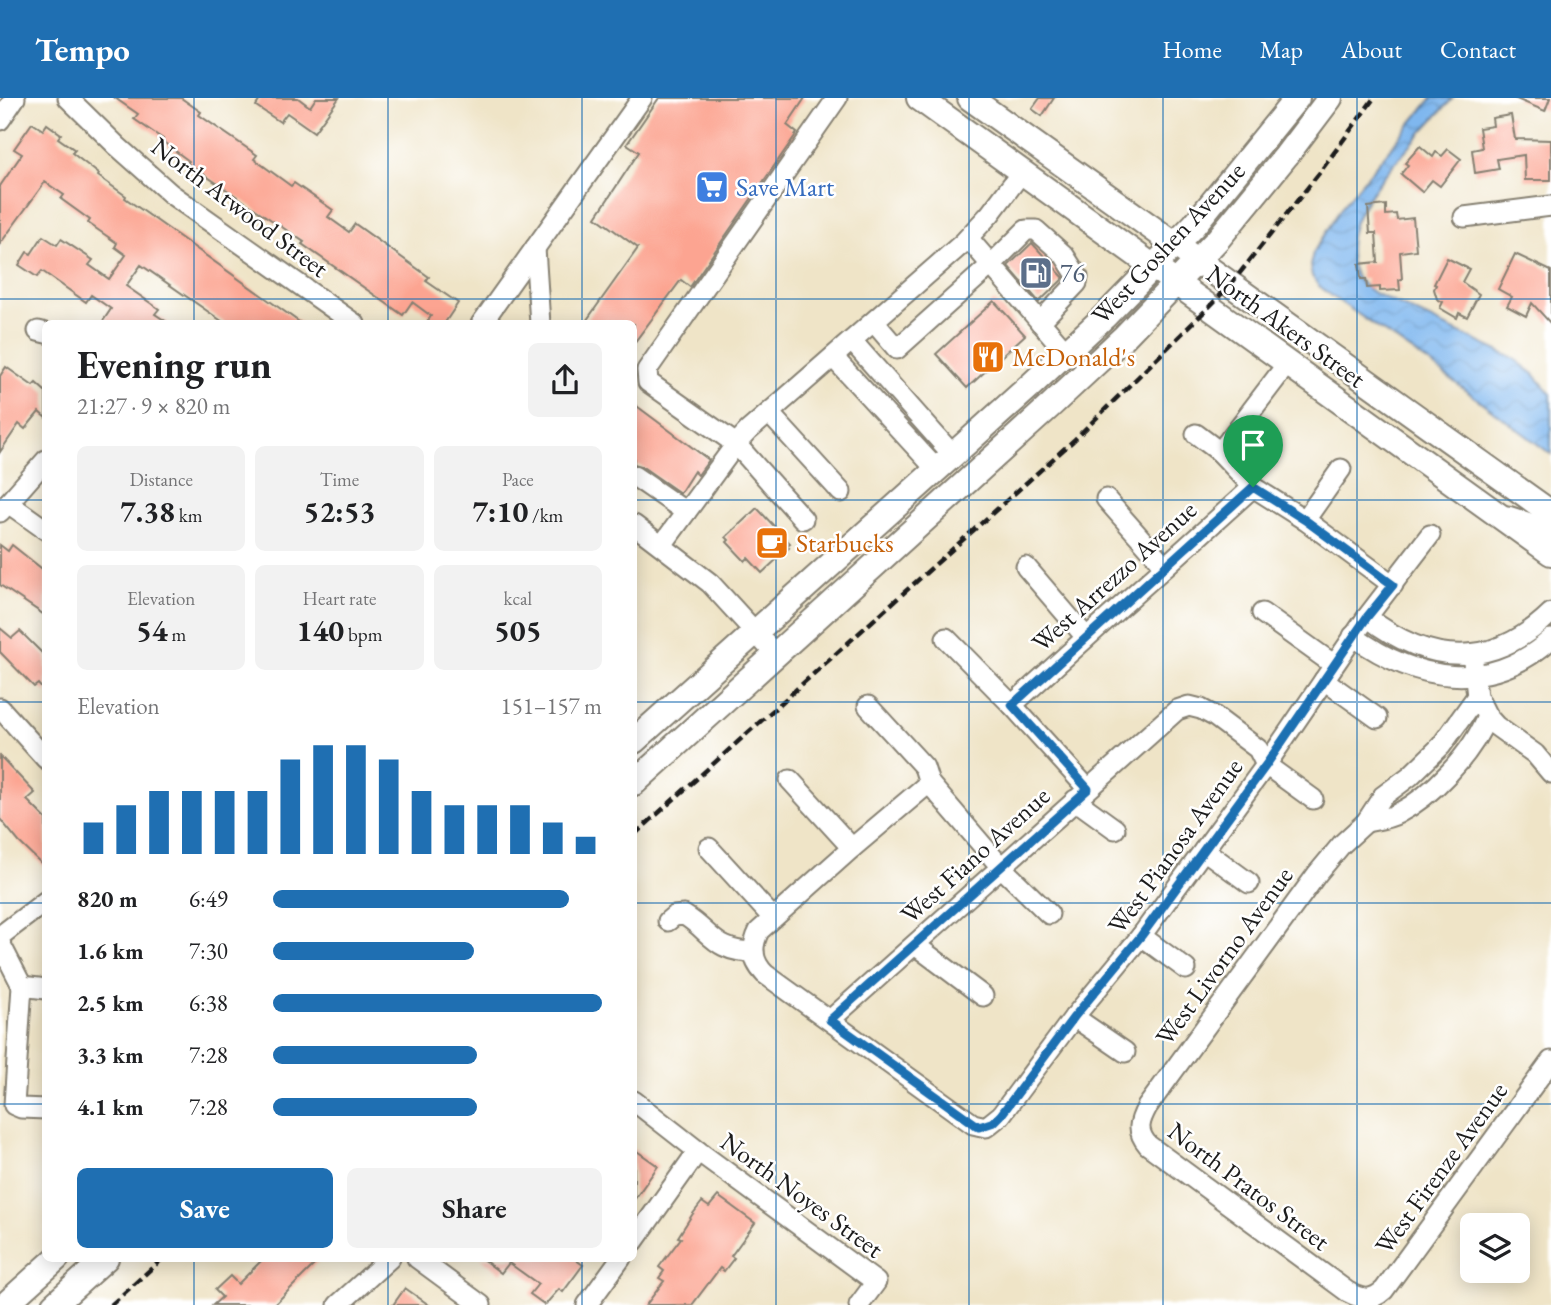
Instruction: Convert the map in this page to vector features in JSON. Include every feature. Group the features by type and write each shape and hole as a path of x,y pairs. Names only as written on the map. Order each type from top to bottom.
{"main road":[{"name":"North Akers Street","path":"919,98 1551,553"},
{"name":"North Akers Street","path":"970,98 1551,513"},
{"name":"West Goshen Avenue","path":"637,738 1067,353 1176,244 1237,174 1297,98"},
{"name":"West Goshen Avenue","path":"637,780 1049,407 1177,284 1254,196 1330,98"},
{"path":"832,604 837,583 938,490 952,471 944,462"},
{"path":"5,1305 53,1262"},
{"path":"54,1305 102,1262"}],"street":[{"path":"0,120 15,98"},
{"name":"North Atwood Street","path":"68,98 171,194 349,320"},
{"path":"484,320 642,98"},
{"path":"803,519 736,444 648,382 647,370 837,98"},
{"path":"662,545 736,444 968,238 1021,173"},
{"path":"1464,217 1551,206"},
{"path":"874,322 897,349 1027,230 1036,230 1064,255 1078,277 1077,283 1040,322"},
{"path":"968,238 1067,353"},
{"path":"535,248 540,320"},
{"path":"852,341 944,462"},
{"path":"832,357 944,462"},
{"path":"1220,452 1287,364"},
{"path":"769,413 841,492"},
{"path":"1196,434 1220,452 1253,487 1305,520 1393,585"},
{"path":"42,464 4,507 42,528"},
{"path":"1305,520 1341,469"},
{"path":"637,478 686,512"},
{"name":"West Arrezzo Avenue","path":"1012,705 1253,487"},
{"path":"1106,499 1165,566"},
{"path":"1494,511 1542,527 1551,534"},
{"path":"637,527 710,583 776,655"},
{"name":"West Pianosa Avenue","path":"830,1020 973,1124 986,1126 994,1122 1074,1017 1141,936 1266,765 1353,636 1430,535"},
{"path":"1026,567 1086,636"},
{"path":"1262,613 1377,718"},
{"path":"1367,617 1387,632 1416,647 1452,655 1498,649 1530,632 1551,613"},
{"path":"1353,636 1393,662 1415,670 1454,676 1475,675 1518,660 1551,639"},
{"path":"946,638 1012,705 1081,795 1115,830"},
{"path":"1472,654 1477,696 1487,716 1496,726 1535,754 1548,770"},
{"name":"West Livorno Avenue","path":"1139,1130 1140,1119 1147,1107 1317,874 1342,844 1366,822 1383,796 1410,776 1446,740 1477,696"},
{"path":"868,706 924,767 929,783 1001,867 1049,914"},
{"name":"West Fiano Avenue","path":"830,1020 1177,710 1189,706 1214,716 1258,749 1266,765"},
{"path":"0,708 42,755"},
{"name":"West Livorno Avenue","path":"1366,822 1395,816 1432,789 1469,748 1480,733 1487,716"},
{"path":"1266,765 1313,799"},
{"path":"790,780 852,848"},
{"path":"830,1020 765,974 755,961 754,947 759,932 929,783"},
{"path":"709,848 773,918"},
{"path":"1204,850 1249,883"},
{"path":"0,936 42,904"},
{"path":"667,921 674,916 684,915 722,946 743,952 754,947"},
{"path":"1141,936 1186,969"},
{"path":"0,943 22,986 14,1105 21,1108 42,1108"},
{"path":"915,945 983,996"},
{"path":"22,986 42,988"},
{"path":"1074,1017 1125,1052"},
{"name":"West Firenze Avenue","path":"1368,1299 1376,1297 1384,1290 1551,1061"},
{"name":"North Noyes Street","path":"637,1103 876,1282 859,1305"},
{"name":"North Pratos Street","path":"1139,1130 1148,1145 1348,1292 1368,1299"},
{"path":"637,1237 698,1151"},
{"path":"338,1305 386,1262"},
{"path":"422,1262 481,1305"},
{"path":"587,1305 618,1262"}],"water":[{"path":"1432,98 1453,98 1399,158 1362,207 1351,239 1350,258 1354,274 1374,293 1513,358 1534,374 1551,394 1551,454 1429,363 1333,297 1318,285 1312,276 1310,266 1313,253 1343,205"}],"building":[{"path":"115,98 181,98 201,112 199,115 257,155 254,159 291,186 294,183 333,210 328,217 349,232 355,224 429,277 426,281 458,303 447,320 428,320 431,316 412,302 403,315 302,244 304,242 187,163 189,161 162,141 163,139 134,119 138,114"},
{"path":"261,98 298,98 310,107 316,98 339,98 314,132 287,113 280,122 256,106"},
{"path":"659,98 805,98 787,125 797,133 690,287 681,280 637,339 637,320 587,320 638,248 596,217 639,152 627,144"},
{"path":"1040,98 1054,98 1042,116 1032,109"},
{"path":"1514,98 1550,98 1545,111"},
{"path":"1511,115 1515,139 1551,140 1551,180 1525,180 1524,155 1497,159 1499,169 1475,173 1472,150 1482,148 1479,128 1493,126 1492,118"},
{"path":"32,123 43,130 47,124 61,134 58,138 75,150 72,153 126,196 125,198 296,320 220,320 141,265 126,286 159,309 155,314 164,320 104,320 111,309 91,295 86,302 42,271 37,277 19,265 27,252 31,254 43,236 57,245 61,239 93,260 89,265 109,279 126,255 115,247 117,243 88,223 90,220 61,199 64,195 45,182 0,244 0,186 22,154 14,149"},
{"path":"1420,146 1433,157 1436,152 1442,156 1448,149 1461,159 1440,186 1432,180 1422,192 1401,174 1408,165 1405,163"},
{"path":"1386,205 1386,215 1396,214 1397,220 1413,218 1416,250 1400,252 1400,290 1380,291 1380,287 1367,288 1366,279 1361,279 1359,264 1378,262 1376,233 1370,233 1368,207"},
{"path":"1032,243 1064,278 1039,302 1008,266"},
{"path":"1515,254 1551,271 1551,324 1532,303 1526,316 1507,306 1512,297 1498,289"},
{"path":"1447,258 1469,269 1462,282 1479,294 1467,317 1459,313 1457,318 1440,308 1443,302 1437,299 1434,284"},
{"path":"994,301 1025,335 967,388 936,354"},
{"path":"6,367 33,386 36,383 42,388 42,415 39,412 25,429 19,424 0,452 0,376"},
{"path":"637,406 709,460 698,475 694,471 680,493 637,465"},
{"path":"757,508 790,543 786,546 789,548 762,573 748,558 745,561 727,542 729,540 726,537"},
{"path":"0,545 8,551 12,545 42,569 42,613 0,585"},
{"path":"0,628 12,638 20,631 42,653 42,688 38,684 34,687 0,652"},
{"path":"0,756 35,793 27,800 42,815 42,864 0,819"},
{"path":"637,1151 658,1166 637,1196"},
{"path":"718,1196 755,1223 731,1256 734,1258 724,1271 720,1268 692,1305 646,1305 664,1281 659,1278 664,1271 659,1267 681,1238 678,1237 692,1215 702,1202 709,1207"},
{"path":"260,1262 317,1262 274,1305 213,1305 222,1297 215,1290 230,1276 238,1284"},
{"path":"486,1262 579,1262 583,1265 563,1292 559,1289 545,1305 530,1294 538,1284 509,1263 501,1273"},
{"path":"405,1288 429,1305 393,1305"}],"railway":[{"path":"637,832 1074,440 1209,307 1231,284 1320,172 1374,98"},
{"path":"111,1305 159,1262"}],"place":[{"name":"Save Mart","path":"712,187"},
{"name":"76","path":"1036,273"},
{"name":"McDonald's","path":"988,357"},
{"name":"Starbucks","path":"772,543"}],"route":[{"path":"1253,487 1305,520 1393,585 1367,617 1266,765 1121,963 1074,1017 1001,1115 994,1122 979,1127 830,1020 1088,789 1012,705 1253,487"}]}
